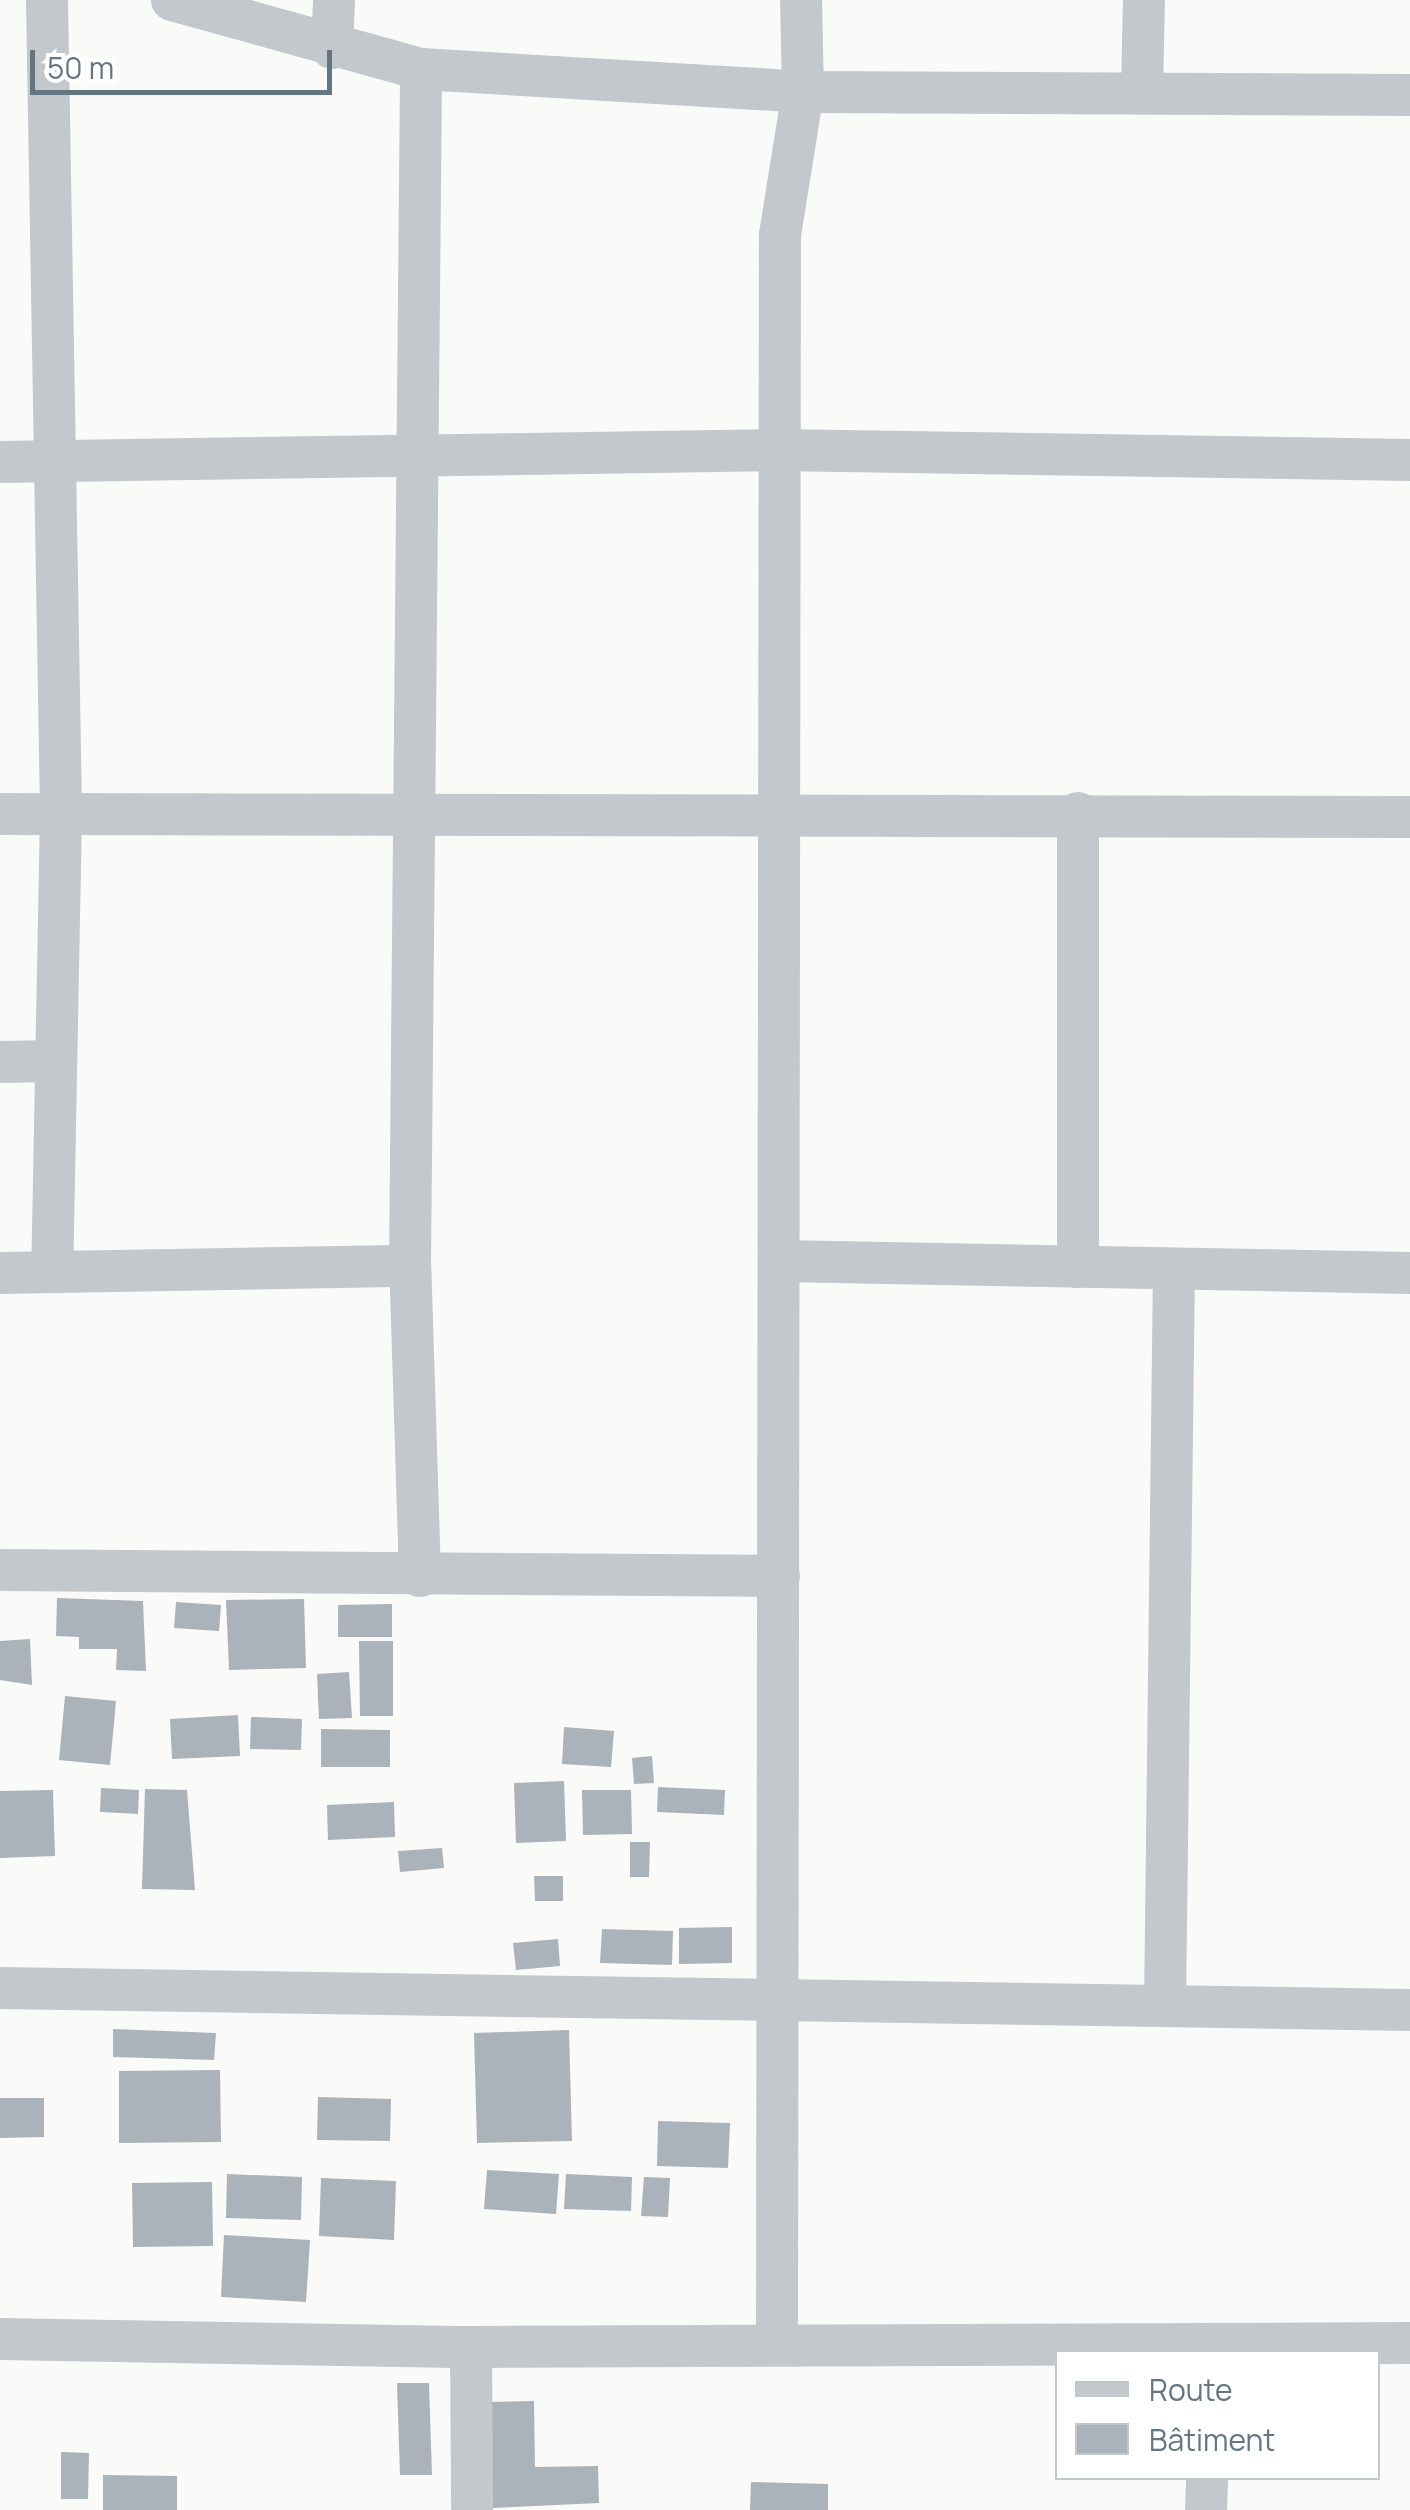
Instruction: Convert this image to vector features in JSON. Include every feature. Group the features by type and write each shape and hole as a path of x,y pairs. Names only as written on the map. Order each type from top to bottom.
{"street":[{"path":"47,0 61,814 52,1272"},
{"path":"172,0 332,48 422,69 803,92 1410,95"},
{"path":"332,48 334,0"},
{"path":"777,2344 781,2000 776,810 780,235 803,92 801,0"},
{"path":"1142,92 1144,0"},
{"path":"420,1576 410,1266 418,813 422,69"},
{"path":"0,462 778,450 1410,460"},
{"path":"0,814 776,810 1410,817"},
{"path":"1078,813 1078,1267"},
{"path":"0,1062 54,1061"},
{"path":"780,1261 1410,1273"},
{"path":"0,1273 410,1266"},
{"path":"1165,2005 1174,1269"},
{"path":"0,1570 779,1576"},
{"path":"0,1988 1410,2010"},
{"path":"0,2339 471,2347 777,2344 1210,2350 1410,2342"},
{"path":"471,2347 472,2510"},
{"path":"1206,2510 1207,2480"}],"building":[{"path":"57,1598 143,1601 146,1671 116,1670 117,1649 79,1649 79,1637 56,1636"},
{"path":"304,1599 306,1668 229,1670 226,1600"},
{"path":"176,1602 221,1605 219,1631 174,1628"},
{"path":"392,1604 392,1637 338,1637 338,1605"},
{"path":"30,1639 32,1685 0,1680 0,1641"},
{"path":"359,1641 393,1641 393,1716 360,1716"},
{"path":"349,1672 352,1718 319,1719 317,1674"},
{"path":"65,1696 116,1701 110,1765 59,1760"},
{"path":"238,1715 240,1756 172,1759 170,1719"},
{"path":"251,1717 302,1719 301,1750 250,1749"},
{"path":"564,1727 614,1731 611,1767 562,1764"},
{"path":"321,1729 390,1730 390,1767 321,1767"},
{"path":"652,1756 654,1783 634,1784 632,1758"},
{"path":"564,1781 566,1841 516,1843 514,1783"},
{"path":"658,1787 725,1790 724,1815 657,1812"},
{"path":"101,1788 139,1790 138,1814 100,1812"},
{"path":"145,1789 187,1790 195,1890 142,1889"},
{"path":"53,1790 55,1856 0,1858 0,1791"},
{"path":"582,1790 631,1790 632,1834 583,1835"},
{"path":"394,1802 395,1837 328,1840 327,1805"},
{"path":"630,1842 650,1842 649,1877 630,1877"},
{"path":"442,1848 444,1868 400,1872 398,1851"},
{"path":"534,1876 563,1876 563,1901 535,1901"},
{"path":"732,1927 732,1963 679,1964 679,1928"},
{"path":"602,1929 673,1931 672,1965 600,1963"},
{"path":"558,1939 560,1966 516,1970 513,1943"},
{"path":"113,2029 216,2033 214,2060 113,2057"},
{"path":"569,2030 572,2141 477,2143 474,2033"},
{"path":"220,2070 221,2142 119,2143 119,2071"},
{"path":"318,2097 391,2099 390,2141 317,2140"},
{"path":"0,2098 44,2098 44,2137 0,2138"},
{"path":"658,2121 730,2123 728,2168 657,2166"},
{"path":"487,2170 559,2174 556,2214 484,2209"},
{"path":"227,2174 302,2177 301,2220 226,2218"},
{"path":"566,2174 632,2177 631,2211 564,2209"},
{"path":"644,2177 670,2178 668,2217 641,2216"},
{"path":"321,2178 396,2181 394,2240 319,2236"},
{"path":"212,2182 213,2246 133,2247 132,2183"},
{"path":"224,2235 310,2240 306,2302 221,2297"},
{"path":"397,2383 429,2383 432,2475 400,2475"},
{"path":"534,2401 535,2467 598,2466 599,2503 492,2508 489,2402"},
{"path":"61,2452 89,2453 88,2499 61,2499"},
{"path":"103,2475 177,2476 177,2510 103,2510"},
{"path":"751,2482 828,2484 828,2510 750,2510"}]}
